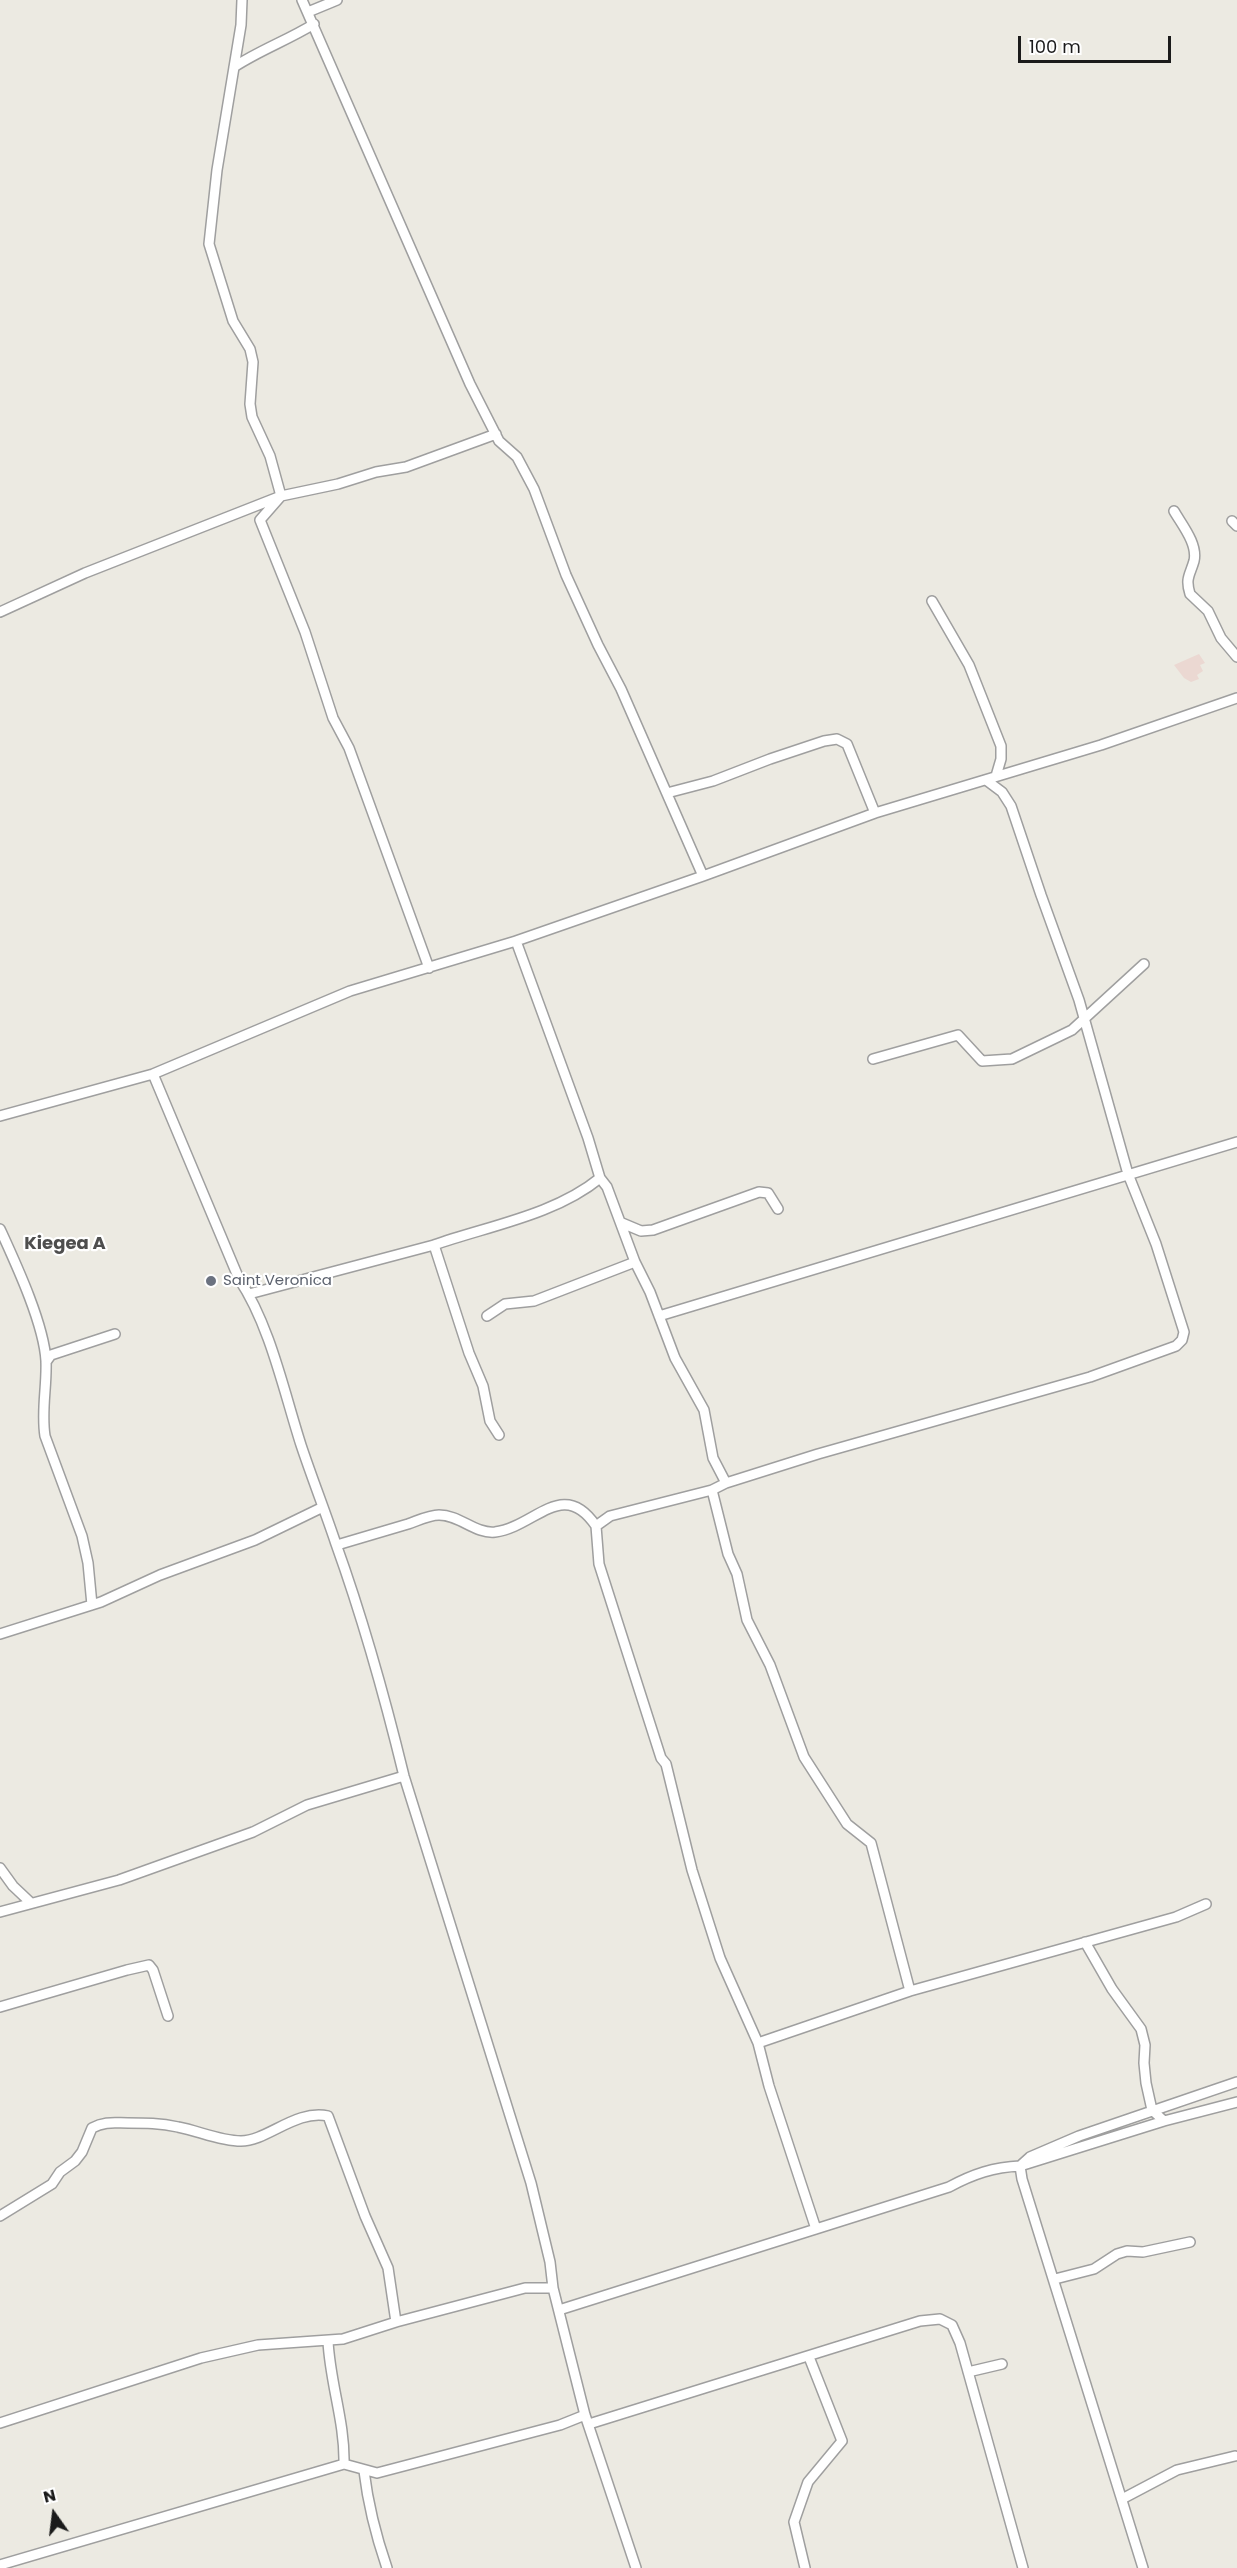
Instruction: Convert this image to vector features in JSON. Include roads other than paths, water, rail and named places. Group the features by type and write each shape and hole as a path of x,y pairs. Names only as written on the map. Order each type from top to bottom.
{"street":[{"path":"242,0 234,67 217,170 209,244 233,321 250,349 254,380 250,404 252,417 270,456 280,496"},
{"path":"302,0 470,384 496,434 517,457 534,489 567,574 703,876"},
{"path":"308,12 337,0"},
{"path":"234,67 314,24"},
{"path":"0,612 85,573 280,496 338,484 376,471 406,467 496,434"},
{"path":"280,496 260,520 305,632 333,718 350,748 429,969"},
{"path":"1174,511 1194,547 1194,559 1188,574 1190,594 1208,611 1221,638 1237,657"},
{"path":"932,601 969,665 1001,746 1001,759 996,776"},
{"path":"0,1116 153,1074 350,991 516,941 875,813 1101,745 1237,698"},
{"path":"667,793 713,781 770,759 824,741 837,739 847,744 875,813"},
{"path":"596,1526 622,1511 712,1490 726,1483 818,1454 1090,1377 1176,1346 1182,1340 1184,1332 1156,1244 1128,1174 1084,1018 1011,806 1002,792 986,780"},
{"path":"516,941 588,1138 600,1178 607,1187 622,1223 635,1262 675,1359 704,1410 713,1458 726,1483"},
{"path":"873,1059 958,1035 982,1061 1012,1059 1072,1030 1144,964"},
{"path":"153,1074 239,1279 249,1294 284,1384 337,1545 391,1721 404,1776 533,2193 550,2262 553,2289 587,2419 636,2568"},
{"path":"659,1316 1237,1142"},
{"path":"249,1294 434,1245 569,1199 580,1194 600,1178"},
{"path":"622,1223 641,1231 653,1230 759,1192 768,1193 777,1209"},
{"path":"0,1229 30,1302 44,1349 46,1362 42,1419 45,1436 82,1536 88,1563 92,1605"},
{"path":"434,1245 469,1353 483,1386 490,1421 499,1435"},
{"path":"487,1316 505,1304 534,1301 635,1262"},
{"path":"46,1362 51,1355 115,1334"},
{"path":"712,1490 728,1554 737,1574 747,1620 770,1665 804,1757 847,1824 871,1843 910,1991"},
{"path":"337,1545 437,1515 455,1517 481,1531 499,1531 550,1507 563,1504 584,1510 596,1526 599,1564 643,1708 661,1758 666,1764 696,1881 720,1958 758,2043 769,2086 816,2229"},
{"path":"0,1634 92,1605 160,1575 255,1540 323,1507"},
{"path":"0,1912 119,1880 253,1832 308,1805 404,1776"},
{"path":"0,1869 13,1886 31,1903"},
{"path":"758,2043 910,1991 1176,1917 1206,1904"},
{"path":"1085,1942 1112,1989 1141,2029 1145,2045 1146,2083 1152,2110 1164,2121"},
{"path":"0,2007 149,1965 153,1970 168,2016"},
{"path":"1020,2166 1030,2157 1058,2145 1152,2110 1237,2082"},
{"path":"559,2310 949,2187 970,2175 999,2167 1020,2166 1164,2121 1237,2102"},
{"path":"0,2216 52,2184 60,2172 75,2161 82,2152 85,2140 92,2128 100,2123 143,2121 239,2141 254,2141 281,2125 310,2116 328,2116 361,2206 388,2268 396,2322"},
{"path":"1020,2166 1022,2179 1055,2279 1143,2568"},
{"path":"1055,2279 1094,2269 1117,2254 1127,2251 1143,2252 1190,2242"},
{"path":"0,2423 201,2358 258,2345 343,2339 396,2322 525,2288 553,2289"},
{"path":"0,2565 344,2464 377,2473 587,2419 809,2357 920,2321 940,2319 952,2325 968,2372 1023,2568"},
{"path":"328,2341 331,2379 345,2438 344,2464"},
{"path":"806,2568 794,2522 808,2482 842,2441 809,2357"},
{"path":"968,2372 1002,2364"},
{"path":"1122,2499 1177,2470 1235,2456"},
{"path":"364,2471 367,2495 387,2568"}],"place":[{"name":"Saint Veronica","path":"211,1281"}],"district":[{"name":"Kiegea A","path":"65,1244"}]}
